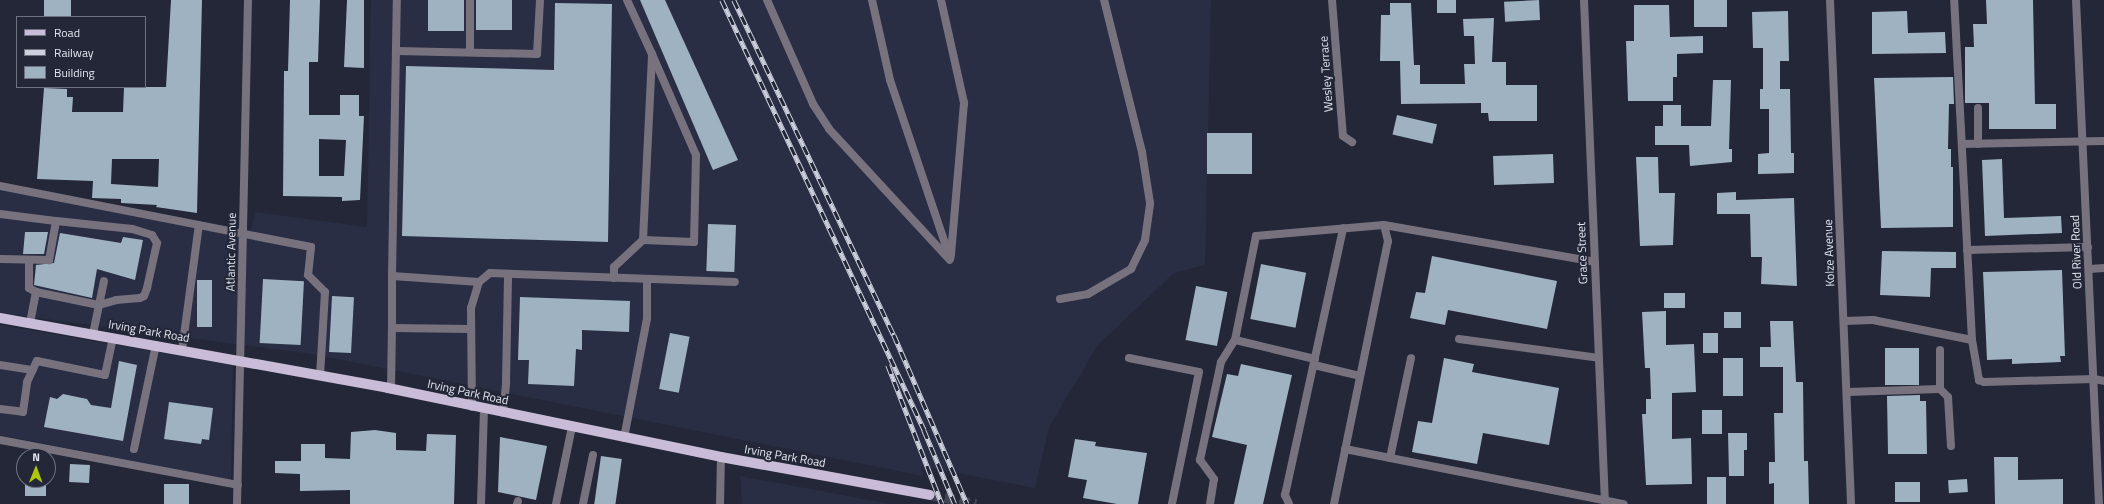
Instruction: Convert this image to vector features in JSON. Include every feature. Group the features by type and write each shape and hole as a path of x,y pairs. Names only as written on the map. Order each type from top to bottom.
{"main road":[{"name":"Irving Park Road","path":"0,318 320,375 624,438 930,495"}],"street":[{"name":"Atlantic Avenue","path":"237,504 248,0"},
{"path":"391,389 397,0"},
{"path":"470,0 470,52"},
{"path":"396,51 537,54 540,0"},
{"path":"614,278 614,267 644,240 694,242 696,155 627,0"},
{"path":"767,0 813,104 829,129 950,260"},
{"path":"872,0 890,80 950,260"},
{"path":"941,0 964,104 950,260"},
{"path":"1060,299 1088,294 1131,269 1145,240 1150,203 1142,152 1104,0"},
{"name":"Wesley Terrace","path":"1332,0 1343,136 1352,142"},
{"name":"Grace Street","path":"1584,0 1605,502"},
{"name":"Kolze Avenue","path":"1830,0 1851,504"},
{"path":"1954,0 1972,340 1981,382 2094,379 2104,381"},
{"name":"Old River Road","path":"2076,0 2099,504"},
{"path":"644,240 652,54"},
{"path":"1978,108 1978,144"},
{"path":"1962,144 2104,141"},
{"path":"0,186 311,247 308,275 325,292 320,375"},
{"path":"0,214 132,229 148,233 157,240 144,296 130,301 116,300 99,305 36,292 29,288 29,260"},
{"path":"0,259 50,260 56,221"},
{"path":"182,350 199,225"},
{"path":"1334,504 1388,242 1384,225"},
{"path":"1210,504 1214,479 1200,460 1221,362 1235,340 1256,236 1384,225 1595,262"},
{"path":"1289,504 1285,495 1343,228"},
{"path":"1967,250 2088,247"},
{"path":"2089,269 2104,268"},
{"path":"472,407 471,308 479,282 490,273 735,282"},
{"path":"503,413 506,382 508,274"},
{"path":"392,276 479,282"},
{"path":"624,438 647,318 647,279"},
{"path":"93,334 104,281"},
{"path":"30,323 36,292"},
{"path":"1844,320 1873,320 1972,340"},
{"path":"392,328 471,329"},
{"path":"0,410 23,412 28,382 37,361 106,375 113,338"},
{"path":"1459,339 1599,358"},
{"path":"1235,340 1360,376"},
{"path":"134,449 156,345"},
{"path":"1940,350 1940,389 1948,397 1951,446"},
{"path":"1129,358 1199,372 1172,504"},
{"path":"1390,458 1411,358"},
{"path":"0,364 33,370"},
{"path":"1847,392 1940,389"},
{"path":"481,504 484,409"},
{"path":"556,504 572,427"},
{"path":"0,440 238,485"},
{"path":"1345,449 1605,502 1624,504"},
{"path":"583,504 593,455"},
{"path":"720,504 721,457"}],"shaded area":[{"path":"371,0 1211,0 1205,265 1174,273 1098,345 1049,427 1035,488 921,466 923,476 312,354 0,313 0,184 251,230 255,212 367,227"},
{"path":"0,325 233,365 231,480 0,435"},
{"path":"740,476 891,504 742,504"}],"building":[{"path":"44,0 71,0 71,16 44,16"},
{"path":"171,0 202,0 197,213 156,207 157,205 121,203 121,199 92,198 93,181 37,179 44,88 67,89 67,97 73,97 72,112 123,112 124,88 166,87","holes":["112,159 159,159 158,187 111,184"]},
{"path":"290,0 320,0 318,62 309,62 309,115 340,115 340,95 359,95 359,116 364,116 360,200 342,201 342,197 283,196 284,71 288,71","holes":["319,139 346,140 344,176 319,176"]},
{"path":"347,0 364,0 364,68 344,67"},
{"path":"428,0 464,0 464,31 428,31"},
{"path":"476,0 512,0 512,30 476,30"},
{"path":"640,0 665,0 738,160 713,170"},
{"path":"1437,0 1456,0 1456,13 1437,13"},
{"path":"1539,0 1540,20 1505,22 1504,2"},
{"path":"1694,0 1727,0 1727,27 1694,27"},
{"path":"1986,0 2033,0 2035,104 2056,104 2056,129 1989,129 1989,103 1965,103 1965,47 1974,47 1973,24 1987,24"},
{"path":"555,3 612,4 608,242 402,236 406,66 554,70"},
{"path":"1390,3 1411,3 1414,65 1420,65 1420,84 1465,84 1464,64 1475,64 1474,36 1464,36 1463,19 1494,18 1492,62 1506,62 1506,85 1537,85 1537,121 1489,121 1488,113 1481,113 1481,103 1401,104 1400,61 1380,61 1381,15 1390,15"},
{"path":"1634,5 1669,5 1670,37 1703,36 1703,53 1677,54 1677,77 1673,77 1673,101 1628,101 1626,41 1634,41"},
{"path":"1788,11 1789,61 1780,61 1780,89 1790,89 1791,153 1794,153 1794,173 1758,174 1758,154 1769,153 1769,109 1760,109 1760,89 1763,89 1763,48 1753,48 1752,12"},
{"path":"1907,11 1908,33 1945,32 1946,53 1872,54 1872,12"},
{"path":"1953,77 1954,104 1949,104 1948,149 1951,149 1951,167 1953,167 1953,227 1881,228 1874,78"},
{"path":"1713,80 1731,80 1729,149 1732,149 1732,162 1690,166 1689,145 1655,145 1655,126 1663,126 1663,105 1681,105 1681,126 1711,126"},
{"path":"1397,115 1437,124 1432,144 1393,134"},
{"path":"1207,133 1252,133 1252,174 1207,174"},
{"path":"1553,154 1554,183 1494,185 1493,156"},
{"path":"1636,157 1658,157 1659,193 1675,193 1673,245 1640,246"},
{"path":"2002,159 2004,218 2061,216 2062,233 1985,236 1982,160"},
{"path":"1736,192 1736,200 1794,198 1797,286 1761,284 1762,257 1751,257 1750,214 1717,214 1717,193"},
{"path":"708,224 736,225 734,272 706,271"},
{"path":"25,232 48,232 44,254 23,254"},
{"path":"60,233 121,243 123,237 143,240 135,280 97,269 92,298 34,285 36,265 54,263"},
{"path":"1882,251 1956,252 1956,268 1931,268 1930,297 1880,295"},
{"path":"1432,256 1557,281 1547,329 1448,310 1445,325 1410,318 1416,292 1425,293"},
{"path":"1261,264 1306,273 1295,328 1250,319"},
{"path":"2062,270 2065,356 2060,356 2061,362 2012,364 2012,359 1987,360 1983,272"},
{"path":"263,279 304,281 301,345 260,343"},
{"path":"197,280 212,280 212,327 197,327"},
{"path":"1196,286 1227,292 1217,346 1186,340"},
{"path":"1664,293 1685,293 1685,308 1664,308"},
{"path":"332,296 354,297 351,353 329,352"},
{"path":"520,297 630,301 629,332 582,330 582,350 576,349 574,386 528,384 529,360 518,360"},
{"path":"1666,311 1666,345 1694,344 1696,392 1672,393 1672,439 1691,438 1692,484 1646,485 1642,414 1646,414 1646,399 1651,399 1650,368 1645,368 1642,312"},
{"path":"1724,312 1741,312 1741,328 1724,328"},
{"path":"1770,321 1793,321 1796,382 1803,382 1804,461 1808,461 1809,504 1774,504 1774,483 1769,484 1769,462 1775,462 1774,413 1783,413 1783,367 1760,367 1760,347 1771,347"},
{"path":"670,333 690,337 679,393 659,389"},
{"path":"1703,333 1718,333 1718,353 1703,353"},
{"path":"1885,348 1919,348 1919,385 1885,385"},
{"path":"1444,358 1474,364 1472,372 1559,388 1549,445 1483,433 1477,464 1412,452 1418,421 1432,423"},
{"path":"1723,358 1743,358 1743,396 1723,396"},
{"path":"119,361 137,365 123,441 44,427 50,397 57,399 63,394 87,399 91,405 111,408"},
{"path":"1241,364 1292,375 1263,504 1234,504 1247,445 1212,437 1227,374 1238,376"},
{"path":"1920,395 1920,401 1926,401 1927,454 1888,454 1887,396"},
{"path":"169,402 213,408 209,440 202,439 201,444 164,439"},
{"path":"1702,410 1722,410 1722,434 1702,434"},
{"path":"375,430 396,433 396,450 426,451 427,434 456,435 454,504 350,504 350,490 300,491 300,474 275,473 275,461 301,461 301,444 325,444 325,458 350,459 351,432"},
{"path":"1728,433 1747,433 1747,450 1744,450 1744,476 1729,476"},
{"path":"500,437 547,446 536,500 498,492"},
{"path":"1075,439 1096,442 1095,446 1147,453 1138,504 1117,504 1083,498 1087,480 1068,477"},
{"path":"601,456 622,459 615,504 594,504"},
{"path":"1994,457 2018,457 2018,480 2063,479 2063,504 1995,504"},
{"path":"70,464 90,465 89,483 69,482"},
{"path":"1707,477 1726,477 1726,504 1707,504"},
{"path":"1967,479 1968,492 1949,493 1948,480"},
{"path":"1895,482 1920,482 1920,502 1895,502"},
{"path":"164,484 189,484 189,504 164,504"},
{"path":"25,488 46,488 46,496 25,496"}],"tunnel":[{"path":"930,495 976,504"}],"railway":[{"path":"722,0 924,430 955,504"},
{"path":"734,0 894,335 967,504"},
{"path":"888,365 942,504"}]}
